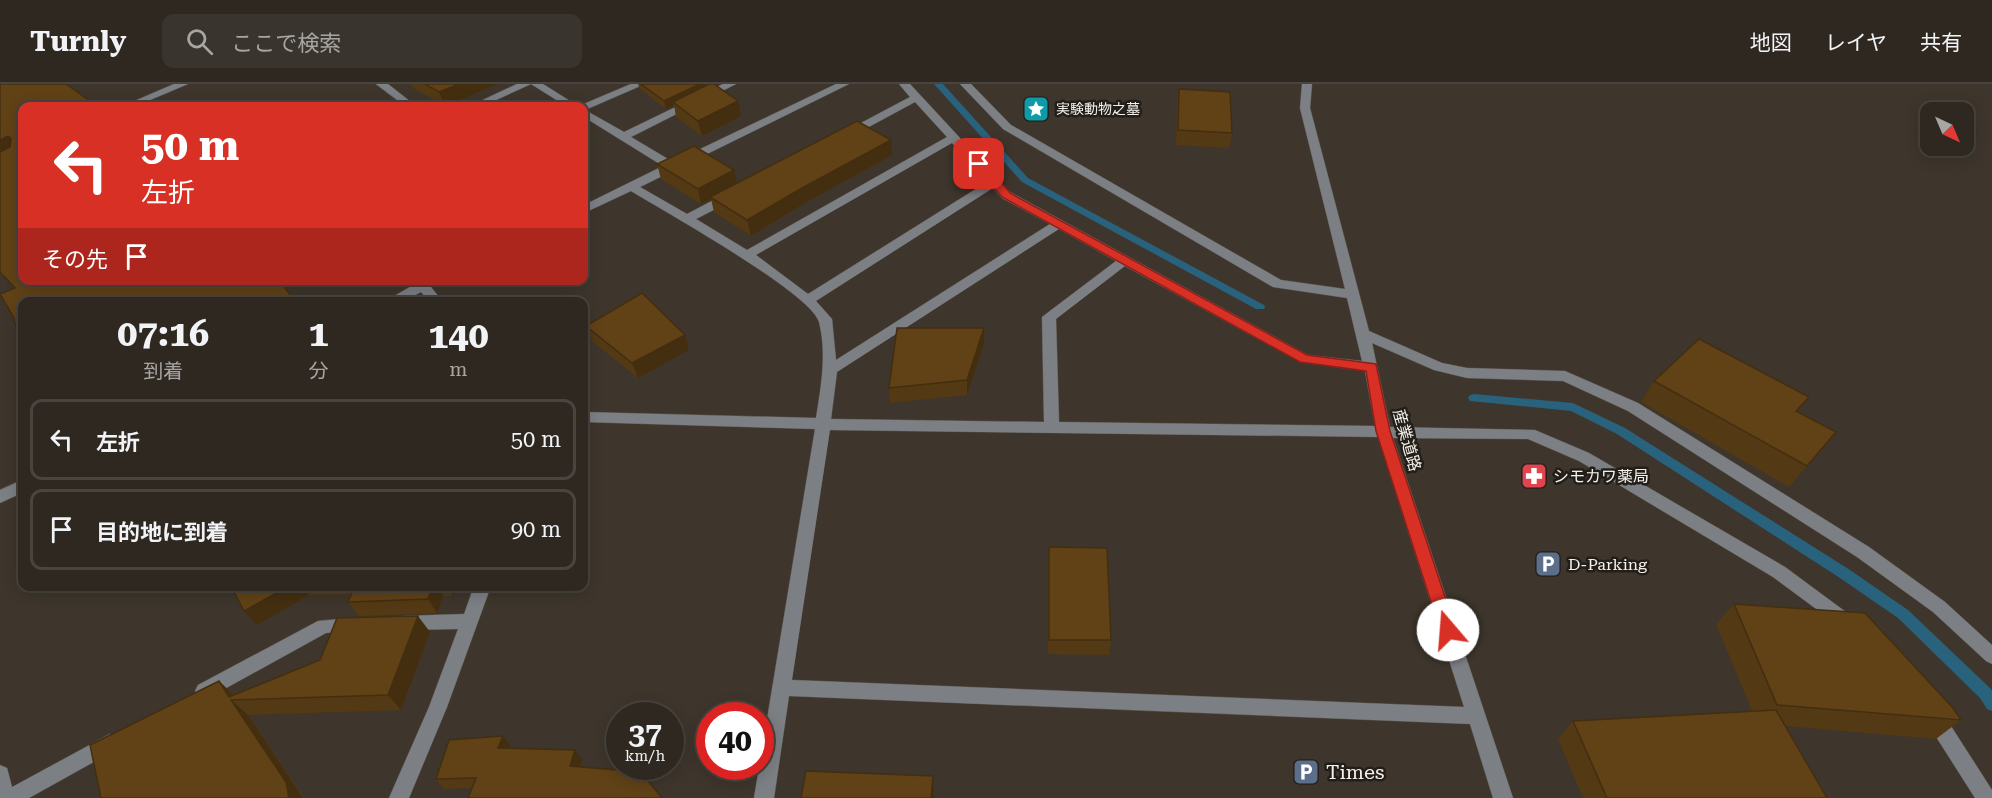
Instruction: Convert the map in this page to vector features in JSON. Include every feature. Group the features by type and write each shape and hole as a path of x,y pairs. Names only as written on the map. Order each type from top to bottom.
{"street":[{"path":"138,102 183,84"},
{"path":"381,84 406,102"},
{"path":"484,102 526,84"},
{"path":"536,84 566,102"},
{"path":"588,105 639,84"},
{"path":"623,137 731,84"},
{"path":"588,207 844,84"},
{"path":"904,84 1006,195 1305,359 1371,367"},
{"path":"965,84 1007,127 1278,285 1354,295"},
{"name":"産業道路","path":"1307,84 1305,108 1354,295 1383,431 1503,798"},
{"path":"833,142 917,97"},
{"path":"588,115 670,166"},
{"path":"747,255 955,137"},
{"path":"808,300 995,182"},
{"path":"632,187 747,255 808,300 825,319 830,370 764,798"},
{"path":"687,219 739,191"},
{"path":"830,370 1059,224"},
{"path":"1052,427 1049,317 1125,260"},
{"path":"400,297 423,285"},
{"path":"1363,334 1439,367 1467,374 1565,376 1633,407 1863,552 1940,608 1992,656"},
{"path":"588,417 823,424 1530,434 1584,457 1779,572 1859,632"},
{"path":"0,498 18,488"},
{"path":"399,798 481,591"},
{"path":"188,700 324,626 471,621"},
{"path":"781,688 1476,716"},
{"path":"1923,704 1937,719 1986,798"},
{"path":"9,798 125,735"},
{"path":"0,774 4,798"}],"building":[{"path":"0,84 66,84 91,102 18,102 18,285 283,285 292,297 18,297 18,336 14,318 0,294 15,288 0,272 0,152 10,147 11,138 8,136 0,140"},
{"path":"425,84 459,84 439,92"},
{"path":"641,84 700,84 664,101"},
{"path":"709,84 714,84 738,101 698,121 673,102"},
{"path":"1179,89 1230,92 1232,133 1178,130"},
{"path":"857,121 891,140 747,220 710,197"},
{"path":"694,146 734,170 698,189 657,164"},
{"path":"642,293 685,335 632,363 588,328 588,325"},
{"path":"897,328 984,328 967,380 889,388"},
{"path":"1699,339 1809,397 1796,411 1836,432 1807,466 1654,381"},
{"path":"1049,547 1107,548 1111,640 1049,640"},
{"path":"234,591 280,591 244,611"},
{"path":"353,591 431,591 428,599 348,602"},
{"path":"1734,604 1865,613 1953,708 1961,720 1777,705"},
{"path":"418,616 388,695 231,700 286,782 289,798 101,798 90,745 219,681 229,697 320,660 337,618"},
{"path":"1776,710 1827,798 1607,798 1573,721"},
{"path":"503,736 498,748 575,750 570,766 606,769 606,780 647,780 662,798 468,798 476,778 436,779 449,740"},
{"path":"806,771 933,776 931,798 801,798"}],"waterway":[{"path":"938,84 1025,180 1260,307"},
{"path":"1474,398 1573,407 1621,431 1845,574 1903,614 1985,693 1992,704"}],"place":[{"name":"実験動物之墓","path":"1036,109"},
{"name":"シモカワ薬局","path":"1534,476"},
{"name":"D-Parking","path":"1548,564"},
{"name":"Times","path":"1306,772"}],"route":[{"path":"979,164 1006,195 1305,359 1371,367 1383,431 1448,630"}]}
